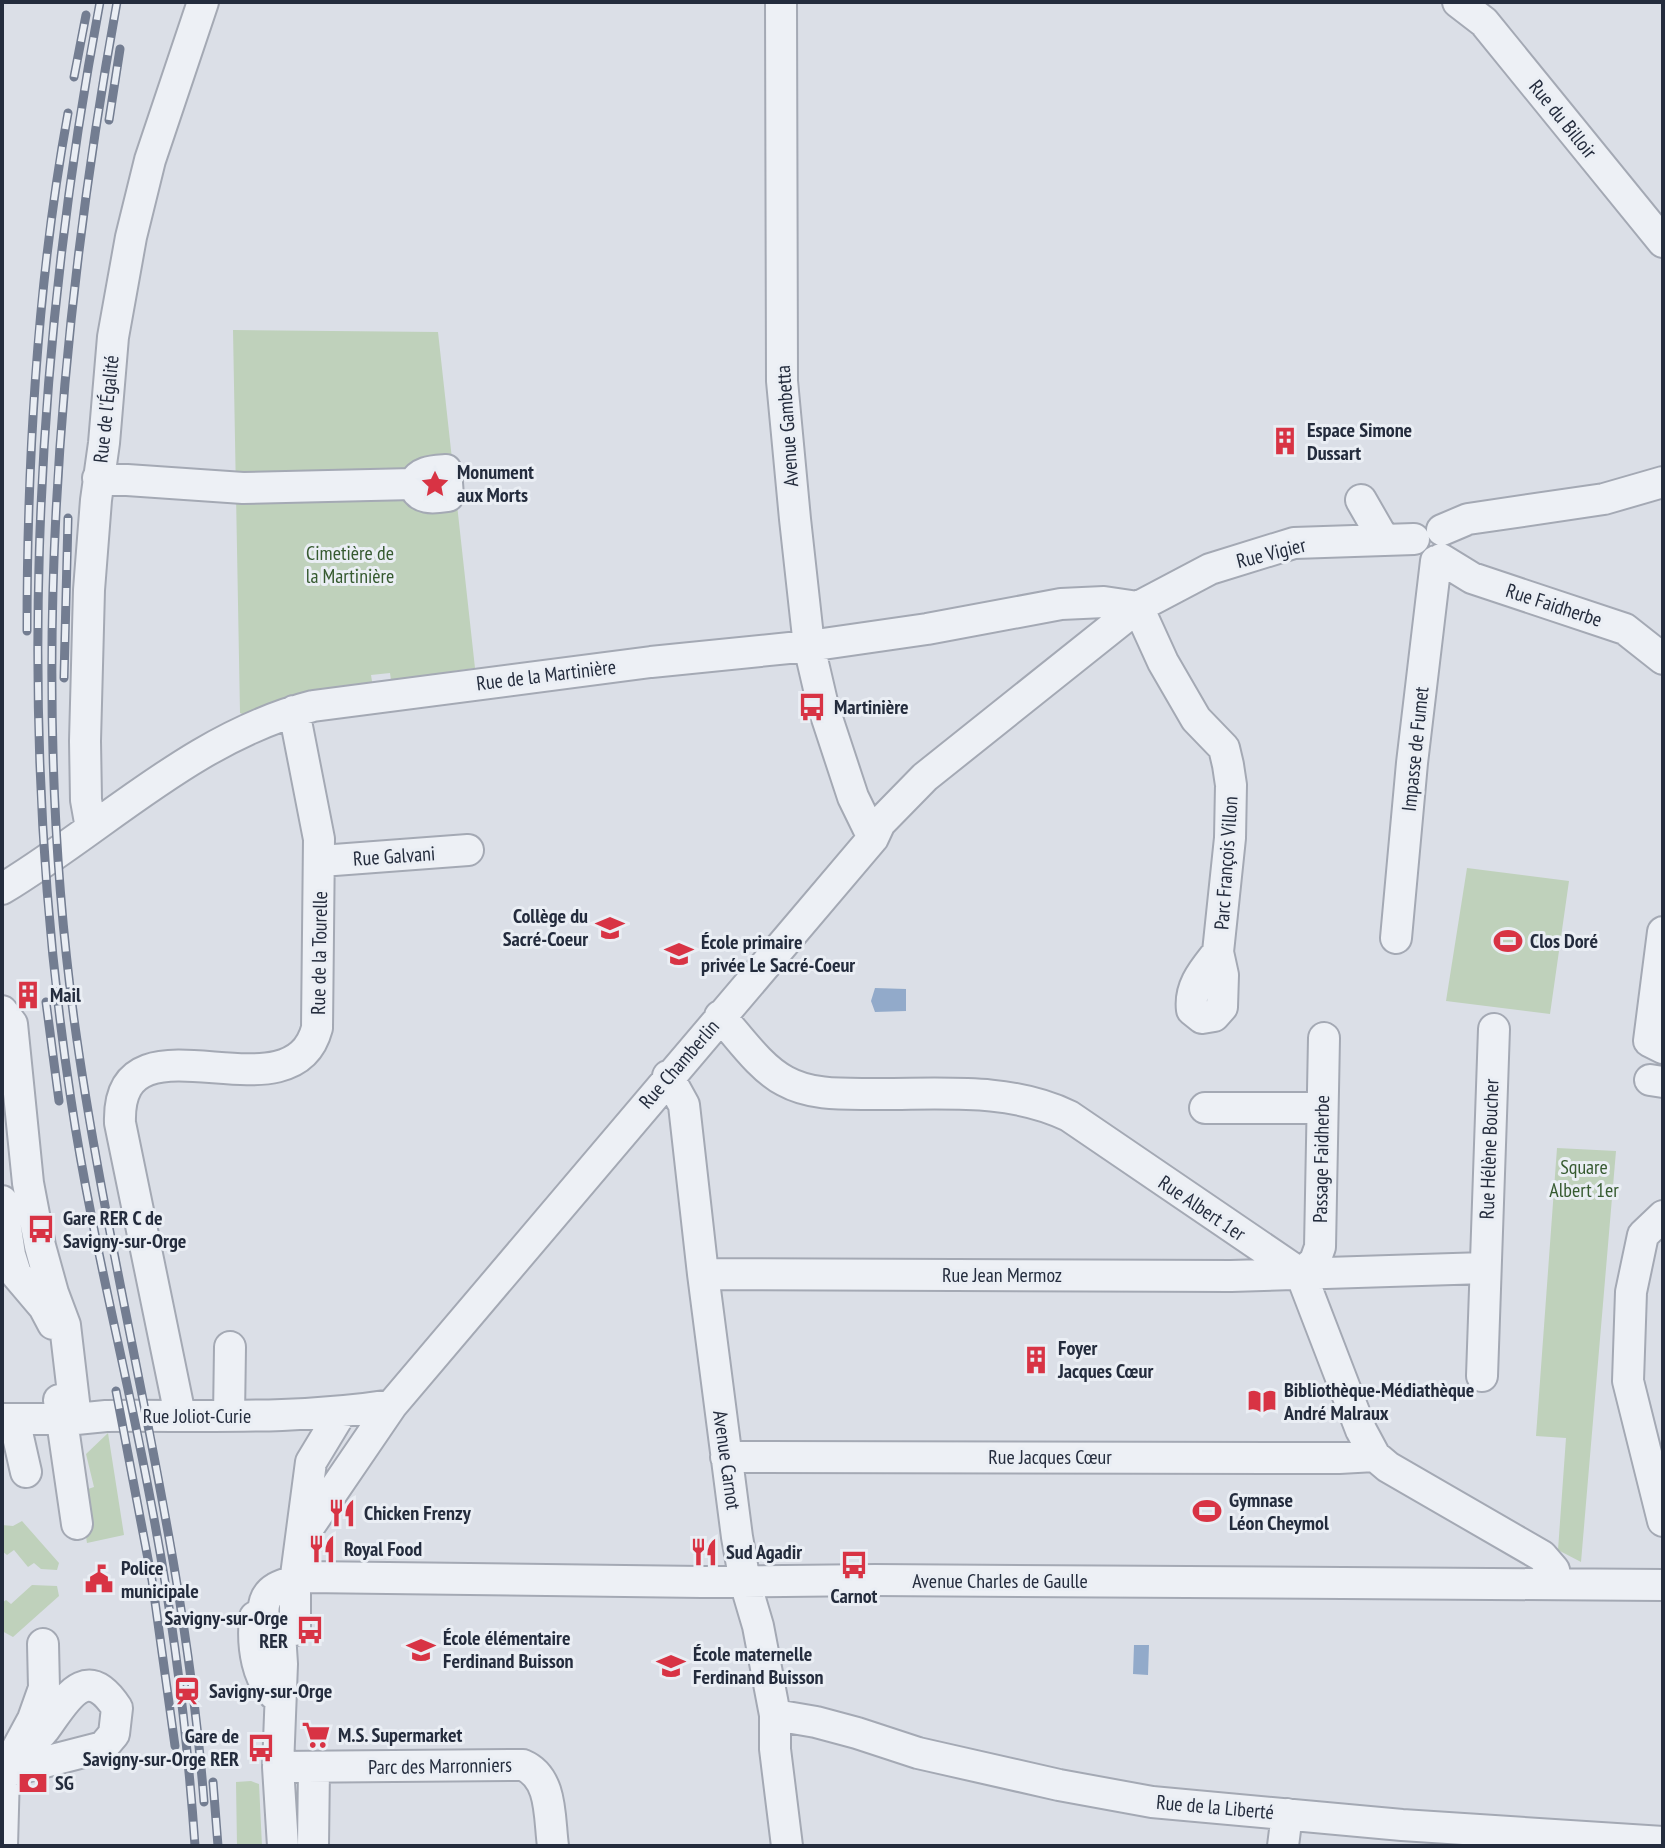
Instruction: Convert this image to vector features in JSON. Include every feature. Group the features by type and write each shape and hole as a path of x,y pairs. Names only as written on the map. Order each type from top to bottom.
{"street":[{"name":"Rue de l'Égalité","path":"91,828 86,800 85,741 89,590 113,337 131,237 150,160 203,2"},
{"name":"Avenue Gambetta","path":"781,2 782,381 809,646 830,731 853,797 873,838"},
{"name":"Rue du Billoir","path":"1458,2 1484,22 1663,242"},
{"path":"98,478 235,488 413,484"},
{"name":"Rue Vigier","path":"1138,607 1210,569 1294,543 1384,540 1433,547 1468,519 1604,499 1663,482"},
{"path":"1361,500 1384,540"},
{"name":"Rue Faidherbe","path":"1433,547 1472,578 1625,629 1663,659"},
{"name":"Impasse de Fumet","path":"1396,938 1433,547"},
{"name":"Rue de la Martinière","path":"2,889 163,775 204,751 294,711 313,706 620,666 809,646 927,629 1061,604 1104,602 1138,607"},
{"name":"Rue Chamberlin","path":"283,1846 278,1767 280,1699 286,1648 282,1606 300,1591 302,1537 392,1405 873,838 880,823 925,777 1138,607"},
{"name":"Parc François Villon","path":"1138,607 1163,662 1189,708 1224,748 1228,765 1231,785 1230,838 1218,952"},
{"name":"Rue de la Tourelle","path":"180,1415 120,1123 122,1098 133,1079 155,1067 277,1069 300,1058 308,1050 317,1028 321,861 313,802 294,711"},
{"name":"Rue Galvani","path":"321,861 468,850"},
{"path":"1656,1044 1663,932"},
{"path":"2,1011 12,1024 28,1183 40,1246 65,1325 68,1419 77,1524"},
{"name":"Rue Albert 1er","path":"720,1016 772,1072 799,1088 840,1094 999,1095 1047,1106 1069,1116 1301,1274"},
{"name":"Rue Hélène Boucher","path":"1482,1376 1494,1029"},
{"name":"Passage Faidherbe","path":"1301,1274 1315,1261 1320,1247 1324,1038"},
{"name":"Avenue Carnot","path":"668,1076 684,1105 726,1457 745,1582 758,1626 775,1715 775,1749 787,1846"},
{"path":"1205,1108 1321,1108"},
{"path":"2,1201 16,1274 44,1307 55,1328 68,1419"},
{"path":"1662,1214 1643,1235 1634,1278 1628,1381 1663,1521"},
{"path":"1485,1268 1301,1274 1361,1430 1375,1456 1388,1467 1542,1556 1554,1570 1557,1584"},
{"name":"Rue Jean Mermoz","path":"703,1274 1301,1274"},
{"path":"229,1416 230,1347"},
{"path":"309,1493 349,1436 392,1405"},
{"name":"Rue Joliot-Curie","path":"8,1419 340,1414 392,1405"},
{"path":"302,1537 311,1462 340,1414"},
{"path":"8,1419 26,1472"},
{"name":"Rue Jacques Cœur","path":"726,1457 1375,1456"},
{"name":"Avenue Charles de Gaulle","path":"280,1699 268,1691 263,1681 256,1649 255,1620 260,1595 275,1582 300,1591 306,1577 745,1582 875,1580 1663,1585"},
{"path":"2,1846 7,1767 33,1719 44,1688 43,1644"},
{"path":"96,1687 105,1691 117,1708 117,1727 103,1747 7,1767 42,1734 63,1700 80,1688 96,1687"},
{"name":"Rue de la Liberté","path":"775,1715 816,1722 918,1753 1059,1785 1152,1802 1517,1839 1663,1842"},
{"name":"Parc des Marronniers","path":"278,1767 523,1765 538,1775 544,1784 553,1846"},
{"path":"313,1846 314,1767"},
{"path":"1283,1846 1287,1814"}],"green space":[{"name":"Cimetière de la Martinière","path":"233,330 438,332 475,668 391,680 390,673 371,675 374,694 251,718 240,713"},
{"name":"Clos Doré","path":"1467,868 1569,881 1550,1014 1446,1001"},
{"name":"Square Albert 1er","path":"1557,1148 1616,1151 1581,1562 1558,1550 1566,1438 1536,1436"},
{"path":"108,1433 124,1535 87,1543 79,1492 94,1487 86,1454"},
{"path":"22,1521 59,1563 57,1570 41,1569 34,1563 28,1567 14,1550 7,1555 2,1551 2,1525 13,1526"},
{"path":"32,1585 57,1586 59,1596 13,1637 2,1631 2,1603 6,1600 11,1604"},
{"path":"236,1782 259,1784 262,1846 237,1846"}],"water":[{"path":"875,988 906,989 906,1011 875,1012 871,1001"},
{"path":"1134,1645 1149,1645 1148,1675 1133,1674"}],"railway":[{"path":"100,2 77,138 59,275 46,412 39,550 38,688 43,826 54,963 71,1100 88,1201 159,1545 183,1717 195,1846"},
{"path":"117,2 96,127 65,381 56,509 52,637 53,765 60,893 74,1019 107,1215 164,1507 194,1703 204,1802"},
{"path":"74,77 86,15"},
{"path":"109,120 120,49"},
{"path":"27,631 29,501 41,306 68,113"},
{"path":"64,678 68,518"},
{"path":"46,1002 59,1101"},
{"path":"116,1391 152,1580 175,1746"},
{"path":"213,1782 218,1846"}],"place":[{"name":"Espace Simone Dussart","path":"1285,441"},
{"name":"Monument aux Morts","path":"435,484"},
{"name":"Martinière","path":"812,707"},
{"name":"Collège du Sacré-Coeur","path":"610,928"},
{"name":"Clos Doré","path":"1508,941"},
{"name":"École primaire privée Le Sacré-Coeur","path":"679,954"},
{"name":"Mail","path":"28,995"},
{"name":"Gare RER C de Savigny-sur-Orge","path":"41,1229"},
{"name":"Foyer Jacques Cœur","path":"1036,1360"},
{"name":"Bibliothèque-Médiathèque André Malraux","path":"1262,1401"},
{"name":"Gymnase Léon Cheymol","path":"1207,1511"},
{"name":"Chicken Frenzy","path":"342,1513"},
{"name":"Royal Food","path":"322,1549"},
{"name":"Sud Agadir","path":"704,1552"},
{"name":"Carnot","path":"854,1565"},
{"name":"Police municipale","path":"99,1579"},
{"name":"Savigny-sur-Orge RER","path":"310,1630"},
{"name":"École élémentaire Ferdinand Buisson","path":"421,1650"},
{"name":"École maternelle Ferdinand Buisson","path":"671,1666"},
{"name":"Savigny-sur-Orge","path":"187,1691"},
{"name":"M.S. Supermarket","path":"316,1735"},
{"name":"Gare de Savigny-sur-Orge RER","path":"261,1748"},
{"name":"SG","path":"33,1783"}]}
